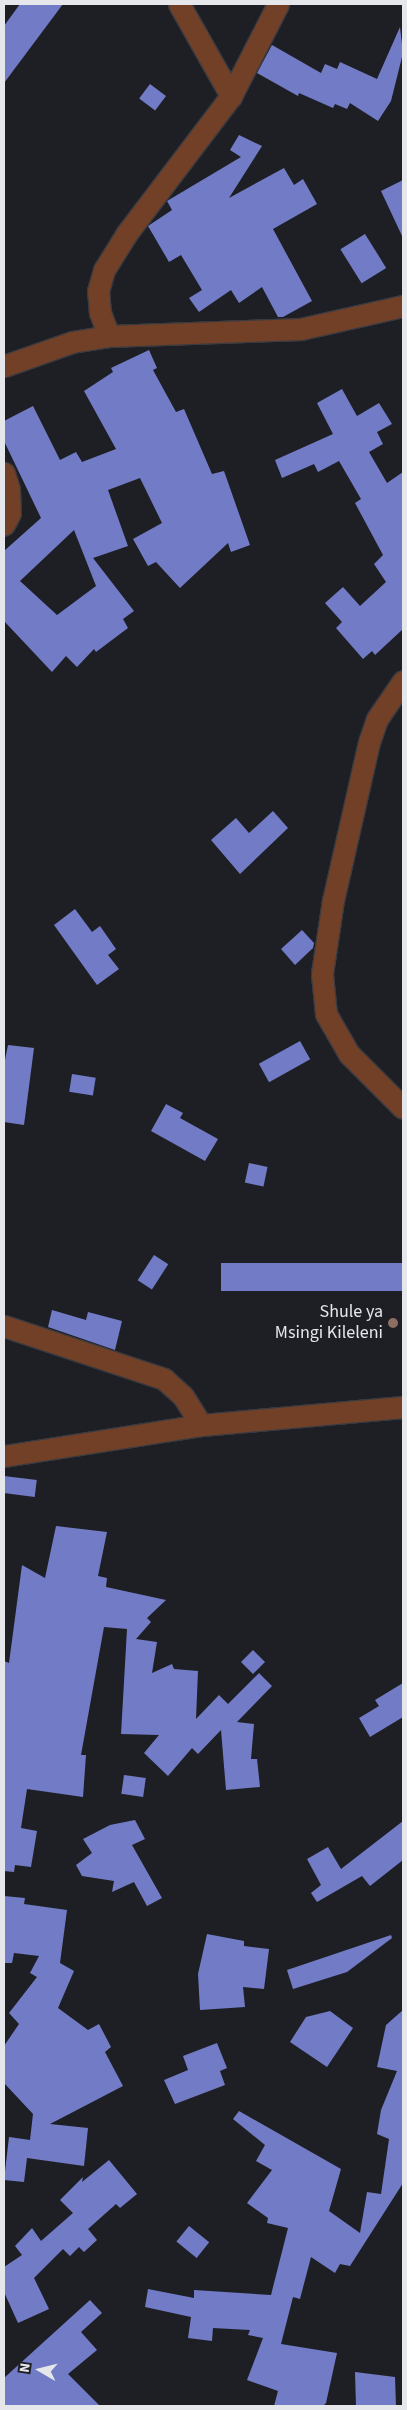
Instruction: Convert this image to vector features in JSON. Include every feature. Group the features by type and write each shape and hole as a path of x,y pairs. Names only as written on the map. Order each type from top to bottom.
{"street":[{"path":"179,4 231,96"},
{"path":"109,336 100,313 98,291 104,270 127,233 231,96 278,4"},
{"path":"4,366 72,342 109,336 301,329 403,306"},
{"path":"4,473 10,513 4,526"},
{"path":"403,681 377,719 369,742 333,900 322,974 326,1014 349,1054 403,1108"},
{"path":"4,1326 164,1379 183,1396 201,1424"},
{"path":"4,1456 201,1424 403,1407"}],"building":[{"path":"20,4 63,4 4,83 4,26"},
{"path":"400,27 403,53 391,101 378,121 350,103 347,109 335,104 333,108 299,93 298,96 257,73 272,45 321,73 325,64 337,69 340,62 377,79"},
{"path":"150,84 166,96 155,110 139,98"},
{"path":"239,135 262,146 229,198 284,168 294,185 303,179 317,204 273,229 312,301 283,317 278,317 262,287 239,303 231,290 199,312 189,298 202,290 181,255 169,262 148,226 172,210 167,201 241,157 230,150"},
{"path":"403,180 403,238 381,191"},
{"path":"365,234 386,268 362,283 340,249"},
{"path":"149,350 157,368 153,370 176,412 184,409 212,474 224,471 250,545 231,552 228,543 180,588 156,562 148,566 133,539 162,523 140,478 108,490 128,546 93,558 134,611 123,619 128,628 96,652 94,649 77,667 66,656 52,672 4,621 4,551 41,518 4,441 4,421 33,406 60,460 76,452 82,462 116,449 84,391 113,372 111,368","holes":["74,530 96,586 57,615 20,581"]},
{"path":"342,389 357,416 379,403 392,424 377,432 383,444 369,452 387,483 403,472 403,629 375,655 372,651 363,659 336,628 342,622 325,603 343,587 360,606 386,582 374,564 383,555 355,503 361,499 339,461 318,472 314,464 282,478 275,460 333,434 317,403"},
{"path":"273,811 288,828 240,874 211,840 236,818 249,833"},
{"path":"75,909 92,932 100,926 116,949 108,955 119,969 97,985 54,925"},
{"path":"302,930 314,943 313,948 295,965 281,949"},
{"path":"300,1041 310,1059 269,1082 259,1064"},
{"path":"8,1045 34,1048 24,1125 4,1122 4,1065"},
{"path":"72,1074 96,1078 93,1096 69,1092"},
{"path":"166,1104 183,1113 180,1118 218,1139 205,1161 151,1131"},
{"path":"249,1163 268,1167 263,1187 245,1183"},
{"path":"154,1255 168,1264 152,1289 138,1280"},
{"path":"221,1263 403,1263 403,1291 221,1291"},
{"path":"52,1310 86,1320 88,1312 122,1321 115,1350 48,1327"},
{"path":"4,1476 37,1480 35,1497 4,1493"},
{"path":"56,1526 107,1532 98,1576 107,1578 106,1587 166,1600 147,1618 151,1622 136,1639 157,1642 152,1673 172,1664 174,1669 198,1671 196,1719 219,1695 228,1704 259,1673 272,1686 237,1722 254,1724 251,1759 257,1759 260,1787 226,1790 221,1730 198,1754 192,1748 168,1776 144,1753 159,1735 121,1734 127,1629 104,1627 81,1755 86,1755 83,1797 27,1789 21,1828 37,1831 31,1867 15,1865 14,1872 4,1871 4,1661 9,1663 22,1565 45,1578"},
{"path":"253,1650 265,1662 253,1674 241,1662"},
{"path":"403,1683 403,1717 370,1737 359,1718 379,1706 375,1700"},
{"path":"124,1775 146,1778 143,1797 121,1794"},
{"path":"135,1820 145,1839 132,1845 162,1898 147,1906 134,1882 112,1892 114,1881 82,1876 76,1865 92,1853 83,1839 110,1825"},
{"path":"403,1821 403,1860 370,1886 362,1876 317,1902 311,1893 321,1885 307,1859 328,1847 341,1869"},
{"path":"4,1896 25,1898 24,1904 67,1910 60,1963 74,1971 58,2008 88,2030 99,2024 111,2047 105,2052 123,2086 50,2124 88,2128 84,2166 27,2158 24,2182 4,2180 9,2137 30,2140 33,2114 4,2083 4,2046 19,2024 9,2013 37,1977 30,1973 39,1956 14,1953 12,1963 4,1963"},
{"path":"207,1934 244,1941 244,1946 269,1949 264,1989 243,1987 245,2007 200,2010 198,1974"},
{"path":"391,1935 392,1938 347,1972 293,1989 287,1970"},
{"path":"403,2010 403,2183 350,2266 340,2264 335,2273 311,2257 300,2299 293,2297 281,2344 337,2353 326,2403 323,2406 274,2406 278,2391 247,2380 263,2338 248,2335 250,2330 213,2328 212,2341 188,2338 191,2317 145,2307 148,2289 194,2298 194,2290 271,2295 288,2228 267,2223 268,2218 247,2203 272,2170 256,2161 265,2145 233,2119 239,2111 341,2169 329,2211 360,2233 367,2192 381,2194 389,2139 377,2134 381,2110 397,2071 377,2067 386,2025"},
{"path":"330,2011 353,2028 327,2067 290,2042 306,2017"},
{"path":"217,2043 227,2068 220,2071 225,2085 175,2104 164,2080 188,2070 183,2056"},
{"path":"109,2160 137,2194 120,2208 116,2204 88,2229 97,2240 84,2252 79,2247 70,2256 63,2249 34,2278 49,2309 18,2323 4,2292 4,2267 22,2255 15,2246 32,2228 41,2241 73,2213 60,2200 83,2177 82,2182"},
{"path":"189,2226 209,2242 197,2258 176,2242"},
{"path":"90,2300 102,2313 81,2332 97,2350 68,2374 100,2406 4,2406 4,2378"},
{"path":"355,2372 395,2377 396,2406 356,2406"}],"place":[{"name":"Shule ya Msingi Kileleni","path":"393,1323"}]}
